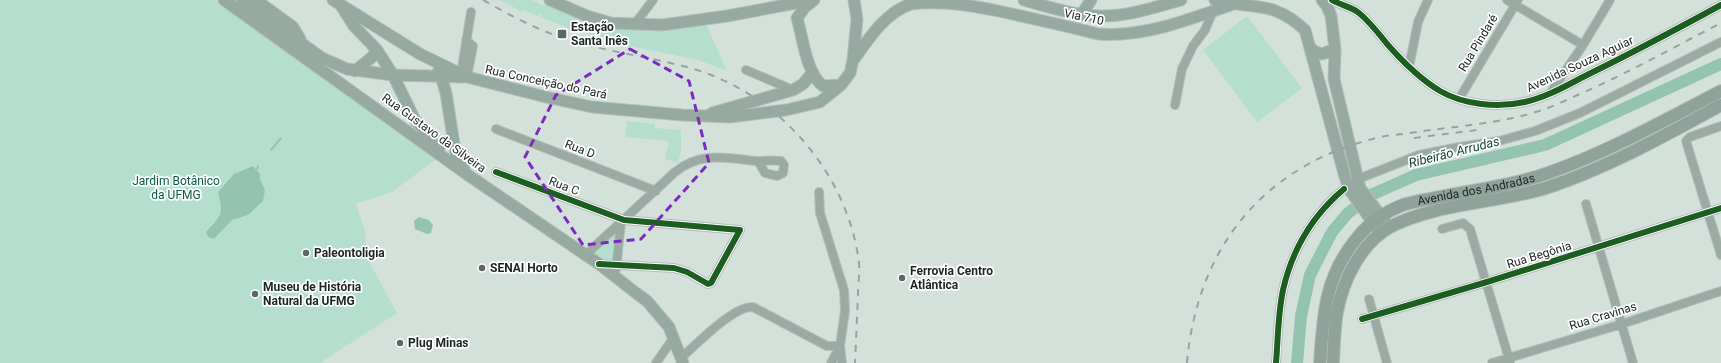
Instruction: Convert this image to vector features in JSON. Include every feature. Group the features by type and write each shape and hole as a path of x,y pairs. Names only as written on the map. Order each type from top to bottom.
{"main road":[{"name":"Rua Gustavo da Silveira","path":"224,0 465,172 599,264 647,302 669,327 674,336 682,360"},
{"name":"Rua Gustavo da Silveira","path":"242,0 322,58 340,67 355,71 393,74 441,77 464,76"},
{"path":"256,0 293,27 303,44"},
{"path":"550,0 567,3 605,22 634,25 662,25 727,16 813,0"},
{"path":"797,18 805,7 813,0"},
{"path":"786,4 797,18 812,73 818,82 823,86 841,84 850,74 854,60 857,19 854,0"},
{"path":"1024,0 1082,14 1100,16 1124,14 1181,0"},
{"path":"1082,14 1091,0"},
{"path":"1322,0 1327,6 1331,16 1335,49 1333,71 1335,88 1354,186"},
{"name":"Via 710","path":"854,60 866,42 881,25 900,8 912,3 925,1 950,1 1098,34 1116,36 1147,31 1196,16 1214,5"},
{"path":"1214,5 1265,1 1277,4 1293,14 1305,30 1354,186 1385,230"},
{"path":"337,2 354,26 377,50 393,74 415,120 465,172"},
{"name":"Rua Conceição do Pará","path":"337,2 420,54 464,76 592,107 730,117 786,110 820,102 841,84"},
{"path":"1310,47 1314,51 1322,54 1335,49"},
{"path":"355,71 372,57 377,50"},
{"path":"436,63 446,92 456,155 465,172"},
{"path":"702,116 793,90 802,84 812,73"},
{"path":"446,92 452,84 464,76"},
{"name":"Avenida dos Andradas","path":"1320,363 1327,296 1332,279 1344,256 1374,216 1412,203 1504,184 1548,173 1603,150 1721,91"},
{"name":"Avenida dos Andradas","path":"1333,363 1338,311 1345,285 1355,264 1362,254 1385,230 1423,214 1512,197 1550,186 1583,174 1696,119 1721,105"},
{"path":"1696,119 1721,112"}],"street":[{"path":"634,25 653,0"},
{"name":"Avenida Souza Aguiar","path":"1332,0 1358,12 1369,22 1409,67 1424,81 1441,92 1459,99 1483,104 1502,105 1525,102 1551,93 1632,53 1721,5"},
{"path":"1409,67 1418,22 1428,0"},
{"path":"1507,0 1517,2 1583,44"},
{"path":"1551,93 1610,0"},
{"name":"Rua Pindaré","path":"1459,99 1517,2"},
{"path":"1175,105 1182,69 1207,24 1214,5"},
{"path":"1331,16 1340,10 1349,8"},
{"path":"464,76 473,46 466,40 471,12"},
{"path":"1196,16 1206,19 1207,24"},
{"path":"1276,363 1283,292 1294,257 1301,241 1324,207 1354,186 1419,155 1499,141 1536,131 1580,113 1721,42"},
{"path":"746,70 793,90"},
{"path":"1721,126 1690,137 1686,143 1721,254"},
{"name":"Rua D","path":"496,129 656,191"},
{"path":"586,256 675,172 690,162 718,156 758,161"},
{"name":"Rua C","path":"496,172 622,222 740,230 711,283 708,284 687,272 674,268 617,264"},
{"path":"819,192 820,213 844,290 845,311 840,346 842,363"},
{"path":"1586,204 1633,363"},
{"name":"Rua Begônia","path":"1362,318 1600,248 1721,208"},
{"path":"615,277 622,222"},
{"path":"1442,228 1466,224 1470,229 1509,360"},
{"path":"599,264 617,264"},
{"name":"Rua Cravinas","path":"1492,363 1509,360 1721,291"},
{"path":"1369,299 1387,363"},
{"path":"682,360 730,315 748,307 753,307 827,346 840,346"},
{"path":"656,363 674,336"},
{"path":"831,363 840,346"}],"highlighted area":[{"path":"630,49 689,81 709,163 641,239 583,245 525,157 556,95"}],"green space":[{"name":"Jardim Botânico da UFMG","path":"0,0 215,0 439,157 392,192 356,204 365,231 367,258 397,313 320,363 0,363"},
{"path":"500,0 532,0 543,5 551,6 591,23 618,28 705,22 727,71 698,60 614,43 614,40 574,30 540,17 541,15 539,14 538,16 523,10 522,12"},
{"path":"1247,16 1302,88 1257,122 1203,50"},
{"path":"627,121 655,124 655,128 681,130 681,151 678,163 665,159 669,141 625,137"},
{"path":"618,228 613,260 599,260 593,256"}],"shaded area":[{"path":"253,166 260,174 260,179 265,190 263,201 248,215 232,220 214,239 208,237 206,232 218,218 221,211 218,192 234,174"},
{"path":"419,217 429,220 433,225 431,233 427,234 415,229 414,221"}],"waterway":[{"name":"Ribeirão Arrudas","path":"1297,363 1301,316 1310,275 1332,232 1348,213 1373,194 1416,175 1545,145 1721,64"},
{"path":"271,150 281,138"}],"railway":[{"path":"483,0 528,24 552,34 591,46 694,69 725,81 755,98 781,118 805,142 825,169 841,199 852,230 859,263 855,363"},
{"path":"1187,363 1193,321 1205,283 1221,249 1243,218 1269,191 1300,169 1336,151 1376,138 1478,124 1512,118 1545,109 1651,60 1721,23"},
{"path":"1414,138 1477,130"}],"cycle path":[{"path":"1332,0 1359,13 1371,24 1406,64 1419,76 1440,91 1449,96 1470,102 1493,105 1515,104 1534,100 1550,94 1721,5"},
{"path":"496,172 624,220 740,230 711,283 708,284 687,272 674,268 599,264"},
{"path":"1276,363 1281,299 1292,261 1298,247 1313,222 1344,189"},
{"path":"1362,319 1487,282 1721,208"}],"place":[{"name":"Estação Santa Inês","path":"562,34"},
{"name":"Paleontoligia","path":"306,253"},
{"name":"SENAI Horto","path":"482,268"},
{"name":"Ferrovia Centro Atlântica","path":"902,278"},
{"name":"Museu de História Natural da UFMG","path":"255,294"},
{"name":"Plug Minas","path":"400,343"}]}
